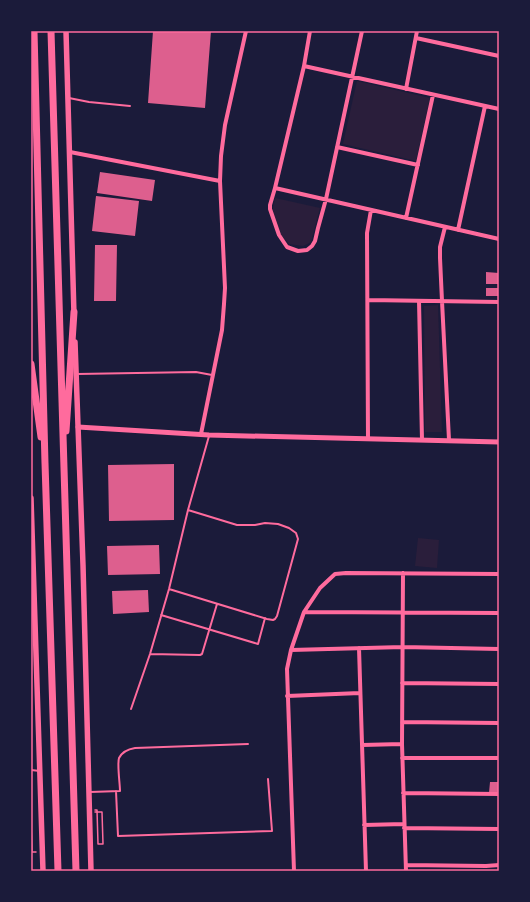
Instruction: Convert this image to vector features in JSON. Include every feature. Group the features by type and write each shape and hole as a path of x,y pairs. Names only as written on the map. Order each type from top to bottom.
{"highway":[{"path":"34,31 45,463 58,871"},
{"path":"51,31 76,871"},
{"path":"64,466 74,312"},
{"path":"31,364 45,463"}],"main road":[{"path":"66,31 91,871"},
{"path":"31,498 33,620 43,871"}],"street":[{"path":"201,434 222,330 225,297 220,181 223,135 246,31"},
{"path":"310,31 304,66 270,204 270,209 279,235 288,247 298,251 307,250 315,241 326,200 362,31"},
{"path":"406,89 417,31"},
{"path":"416,38 499,56"},
{"path":"304,66 499,110"},
{"path":"406,218 434,95"},
{"path":"458,230 485,106"},
{"path":"337,147 418,165"},
{"path":"70,152 220,181"},
{"path":"275,188 499,239"},
{"path":"368,438 367,233 371,210"},
{"path":"445,227 440,252 449,440"},
{"path":"368,300 499,302"},
{"path":"419,301 422,440"},
{"path":"78,427 210,435 499,442"},
{"path":"294,871 287,669 291,650 304,612 320,588 335,574 346,573 499,574"},
{"path":"403,573 402,758 406,871"},
{"path":"304,612 499,613"},
{"path":"291,650 403,647 499,649"},
{"path":"359,648 366,871"},
{"path":"402,684 499,684"},
{"path":"287,696 360,693"},
{"path":"402,722 499,723"},
{"path":"362,745 402,744"},
{"path":"402,758 499,758"},
{"path":"403,793 499,794"},
{"path":"364,824 499,829"},
{"path":"406,865 499,865"}],"lane":[{"path":"68,97 89,102 130,106"},
{"path":"76,374 196,372 212,375"},
{"path":"131,709 150,654 169,589 188,510 210,435"},
{"path":"169,589 273,620 277,616 298,539 296,533 289,528 278,524 264,523 256,525 237,525 188,510"},
{"path":"150,654 202,654 217,604"},
{"path":"161,615 258,644 265,618"},
{"path":"89,792 120,791 119,759 131,748 248,744"},
{"path":"31,770 40,771"},
{"path":"116,791 118,836 272,831 268,779"}],"path":[{"path":"31,824 32,852"}],"shaded area":[{"path":"357,81 430,98 416,161 343,144"},
{"path":"275,198 320,208 311,242 303,246 289,244 280,234 272,212"},
{"path":"438,305 442,432 425,432 424,306"},
{"path":"418,538 439,540 437,568 415,566"}],"building":[{"path":"153,31 211,31 205,108 148,103"},
{"path":"100,172 155,180 152,201 97,193"},
{"path":"96,196 139,201 135,236 92,231"},
{"path":"95,245 117,245 116,301 94,301"},
{"path":"486,272 499,273 499,284 486,284"},
{"path":"486,288 499,288 499,296 486,296"},
{"path":"174,464 174,520 109,521 108,465"},
{"path":"159,545 160,574 108,575 107,546"},
{"path":"148,590 149,612 113,614 112,591"},
{"path":"490,782 499,782 498,793 489,793"}]}
